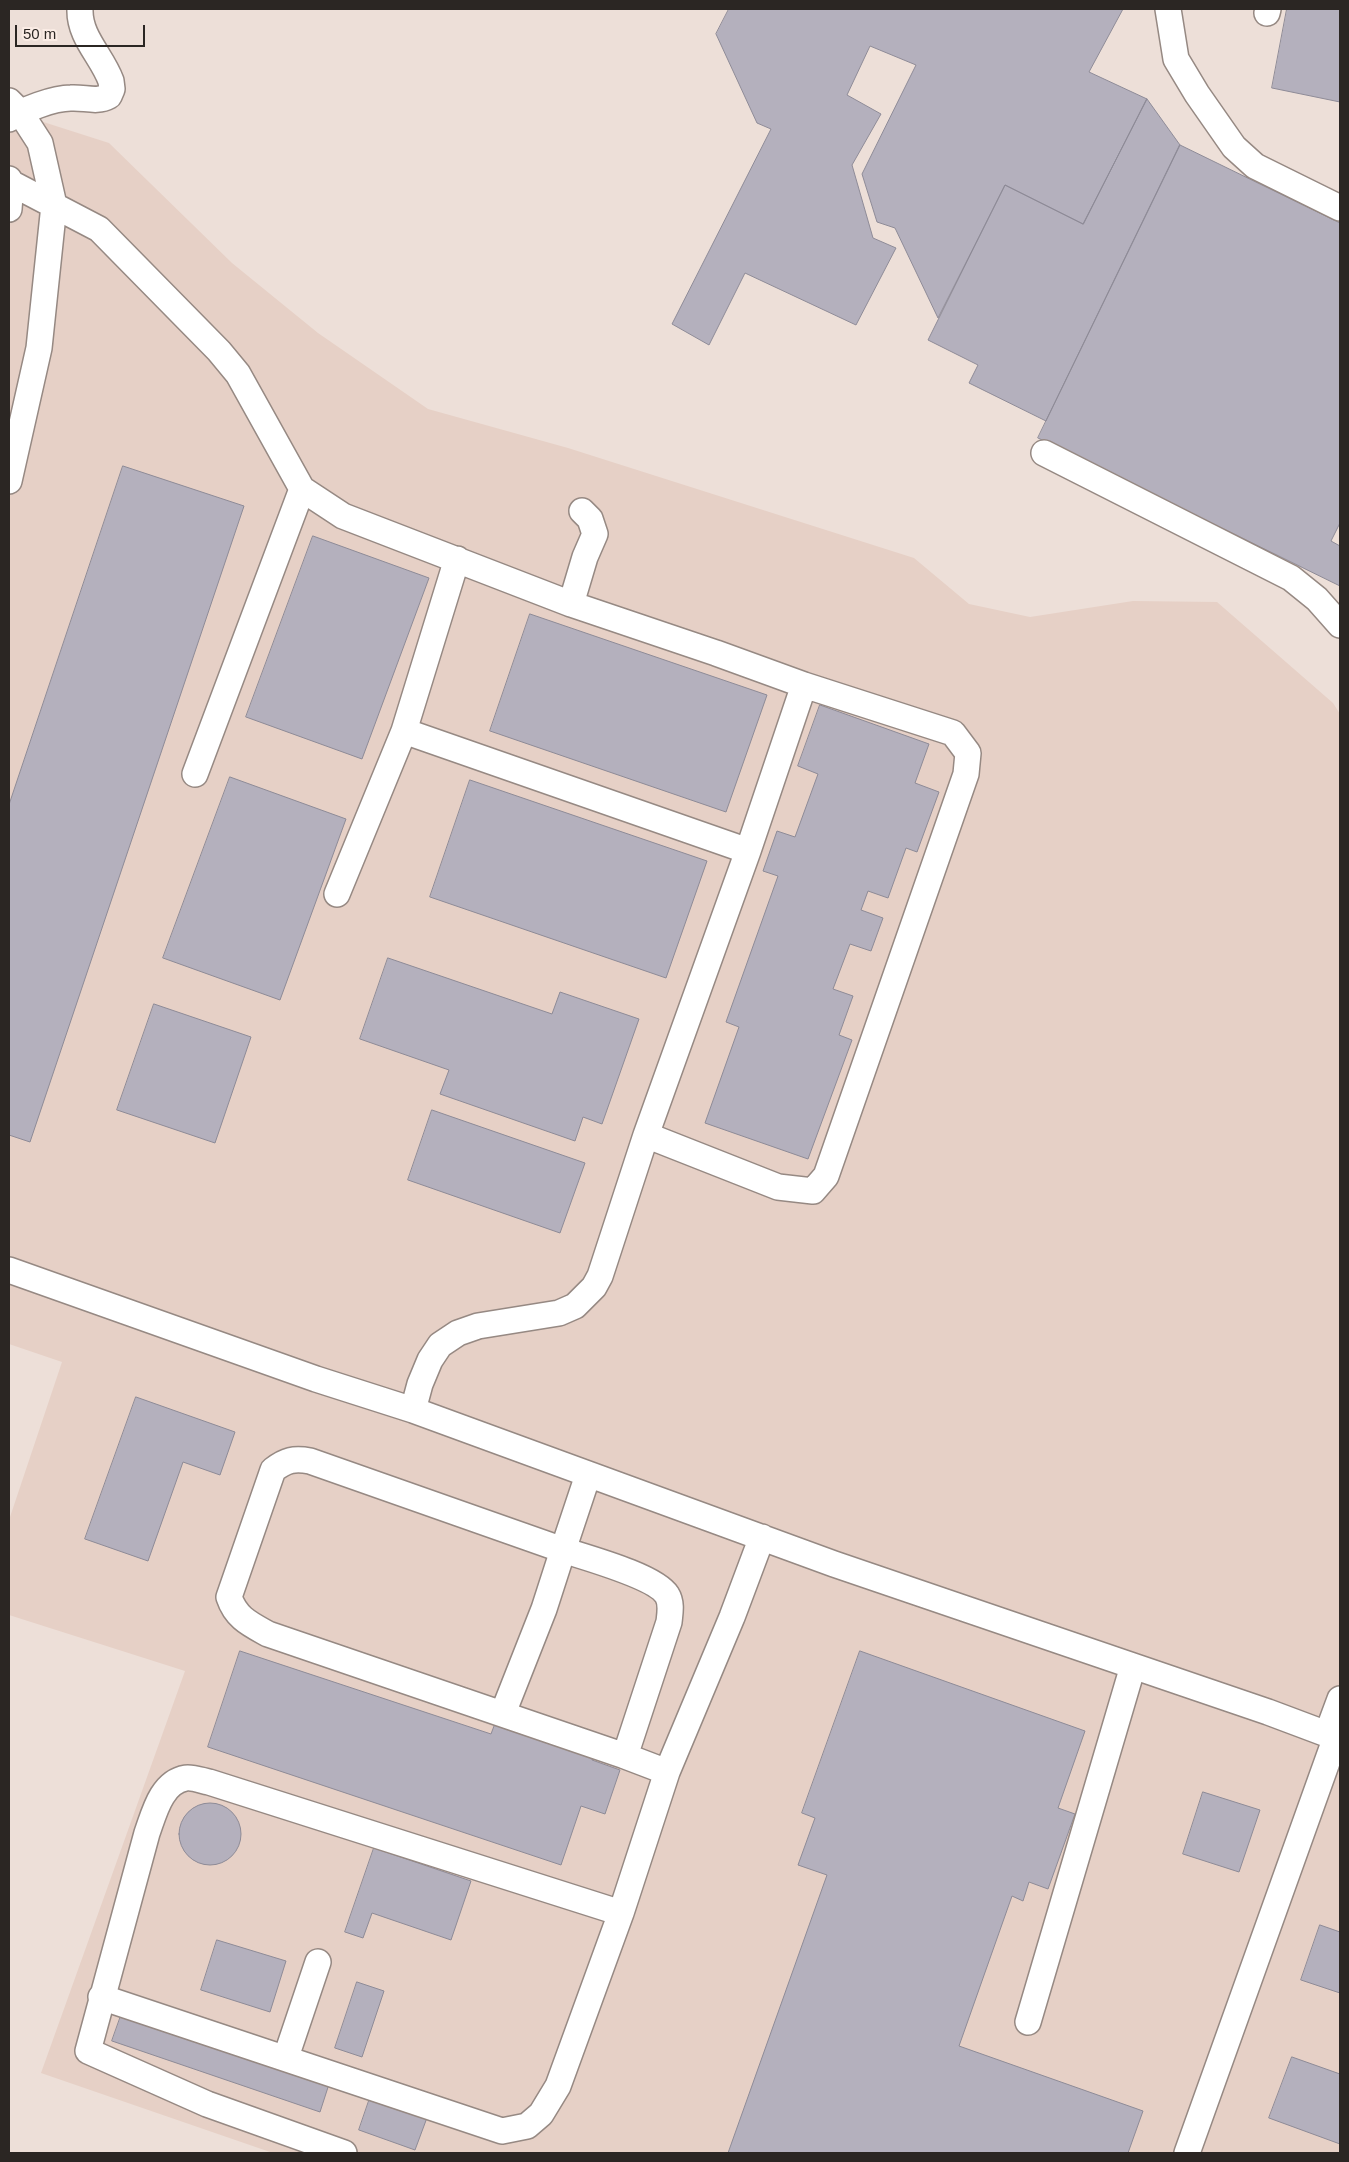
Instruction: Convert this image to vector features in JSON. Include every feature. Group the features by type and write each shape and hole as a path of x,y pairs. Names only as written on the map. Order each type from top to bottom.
{"street":[{"path":"1168,9 1176,59 1197,94 1234,147 1255,166 1340,208"},
{"path":"9,480 39,348 54,205 40,143 12,111 65,98 103,100 109,96 112,89 109,74 83,30 75,12"},
{"path":"9,209 10,181 99,230 219,350 238,374 302,489 343,516 571,604 804,685 953,733 968,753 966,774 826,1176 813,1191 778,1187 646,1135"},
{"path":"1044,453 1291,578 1317,599 1340,625"},
{"path":"194,774 302,489"},
{"path":"571,604 595,534 590,519 582,511"},
{"path":"337,894 404,731 458,559"},
{"path":"413,1410 430,1360 440,1345 458,1332 478,1326 559,1313 575,1306 594,1287 600,1276 646,1135 748,851 804,685"},
{"path":"404,731 748,851"},
{"path":"9,1270 316,1379 413,1410 834,1564 1268,1712 1334,1737"},
{"path":"625,1756 670,1622 671,1605 667,1596 658,1585 310,1460 298,1458 285,1461 273,1470 229,1597 232,1608 243,1621 268,1634 503,1713 668,1772"},
{"path":"503,1713 544,1609 588,1475"},
{"path":"101,1997 502,2130 526,2126 541,2114 558,2086 621,1913 668,1772 732,1617 762,1537"},
{"path":"1028,2022 1133,1666"},
{"path":"1187,2153 1334,1737 1340,1698"},
{"path":"344,2153 207,2104 88,2052 101,1997 147,1833 158,1803 169,1786 186,1778 209,1782 621,1913"},
{"path":"286,2057 318,1962"}],"shaded area":[{"path":"9,111 109,143 232,263 318,333 428,409 568,448 914,558 969,604 1030,617 1133,601 1217,602 1333,703 1340,714 1340,2153 273,2153 41,2073 185,1671 9,1615 9,1520 62,1362 9,1344"}],"building":[{"path":"729,9 1123,9 1089,72 1147,99 1083,224 1005,185 938,318 895,228 877,222 862,174 916,65 870,46 847,95 881,114 852,165 873,238 896,248 856,325 745,273 709,345 672,324 771,129 757,123 716,34"},
{"path":"1287,9 1340,9 1340,102 1272,88"},
{"path":"1147,99 1180,145 1046,421 969,383 978,365 928,340 1005,185 1083,224"},
{"path":"1180,145 1340,223 1340,523 1331,541 1340,546 1340,586 1038,438"},
{"path":"123,466 244,506 30,1142 9,1135 9,805"},
{"path":"313,536 429,578 362,759 246,717"},
{"path":"530,614 767,695 726,812 490,731"},
{"path":"820,705 929,744 915,783 939,792 917,852 906,848 888,898 868,891 861,910 883,918 871,951 850,944 833,989 853,996 839,1035 852,1040 808,1159 705,1123 739,1027 726,1022 778,876 763,871 777,831 795,837 818,774 798,766"},
{"path":"230,777 346,819 280,1000 163,958"},
{"path":"470,780 707,861 666,978 430,897"},
{"path":"388,958 552,1014 560,992 639,1019 602,1124 583,1117 575,1141 440,1094 449,1070 360,1039"},
{"path":"154,1004 251,1037 215,1143 117,1110"},
{"path":"432,1110 585,1163 560,1233 408,1180"},
{"path":"136,1397 235,1432 220,1475 183,1462 148,1561 85,1539"},
{"path":"240,1651 491,1734 497,1718 595,1752 592,1760 620,1770 605,1814 581,1806 561,1865 208,1747"},
{"path":"860,1651 1085,1731 1058,1808 1075,1814 1048,1889 1029,1882 1023,1901 1012,1896 959,2046 1143,2111 1128,2153 728,2153 827,1875 798,1865 815,1818 802,1813"},
{"path":"1203,1792 1260,1810 1239,1872 1183,1854"},
{"path":"204,1803 216,1803 232,1812 239,1822 241,1834 239,1846 232,1856 216,1865 204,1865 193,1860 184,1851 179,1840 179,1828 184,1817 193,1808"},
{"path":"374,1848 471,1881 451,1940 372,1913 363,1938 345,1932"},
{"path":"1320,1925 1340,1932 1340,1993 1301,1980"},
{"path":"217,1940 286,1961 270,2012 201,1990"},
{"path":"357,1982 384,1991 362,2057 335,2048"},
{"path":"123,2010 330,2081 320,2112 112,2041"},
{"path":"1292,2057 1340,2074 1340,2144 1269,2118"},
{"path":"371,2095 428,2115 415,2150 359,2130"}]}
